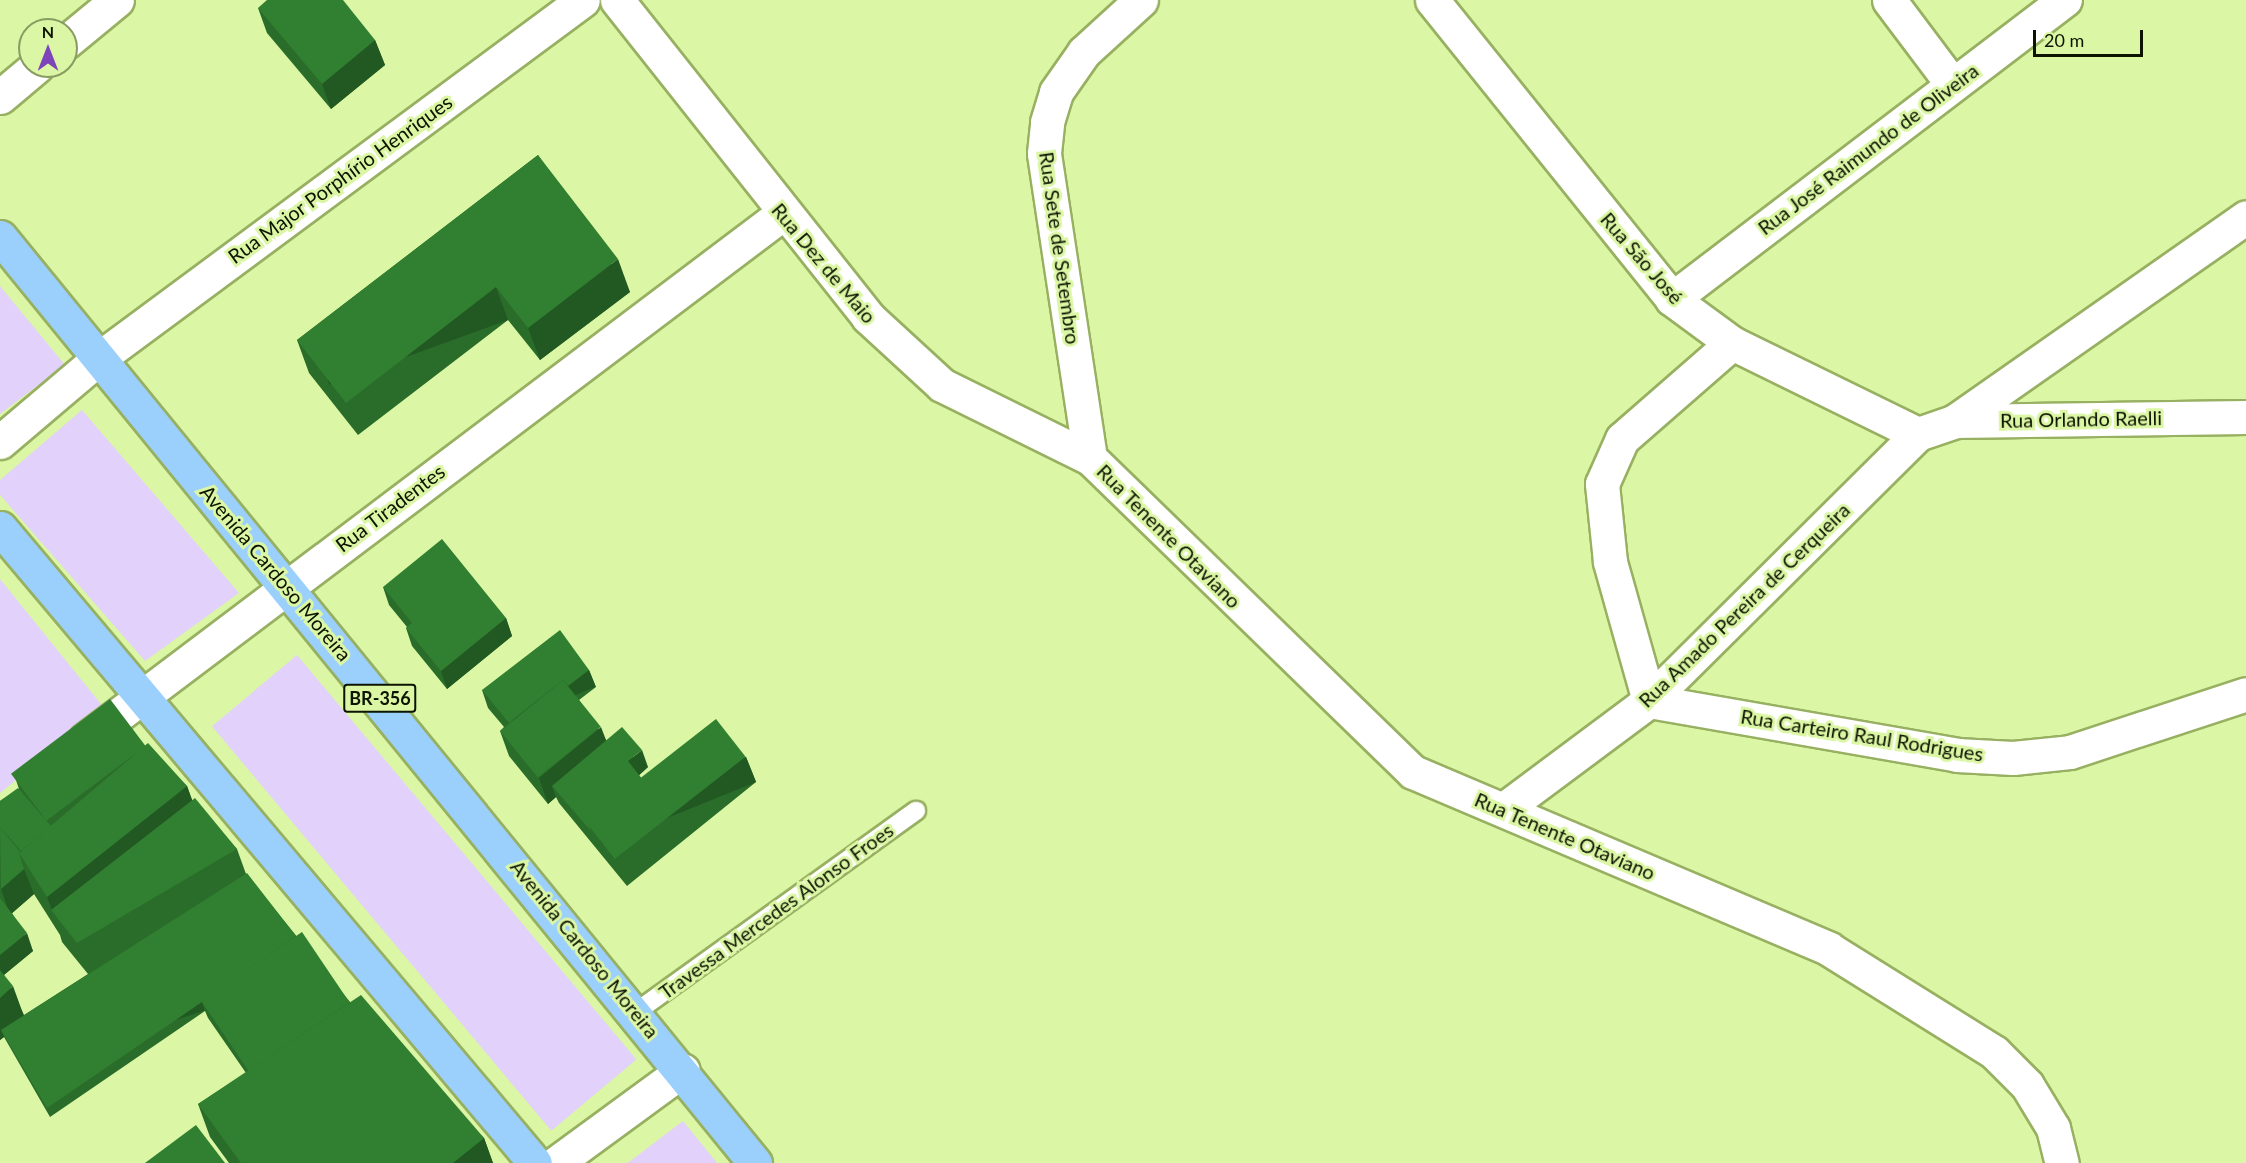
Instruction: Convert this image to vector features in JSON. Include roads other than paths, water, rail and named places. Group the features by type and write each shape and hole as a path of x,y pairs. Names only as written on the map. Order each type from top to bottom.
{"highway":[{"name":"Avenida Cardoso Moreira","path":"0,237 636,1012 754,1163"},
{"path":"0,528 144,695 535,1163"}],"street":[{"path":"78,32 117,0"},
{"name":"Rua Major Porphírio Henriques","path":"98,358 583,0"},
{"name":"Rua Dez de Maio","path":"617,0 782,214 868,317 942,385 1090,458"},
{"name":"Rua Sete de Setembro","path":"1090,458 1044,153 1046,132 1056,92 1084,52 1142,0"},
{"name":"Rua São José","path":"1432,0 1672,299 1732,343 1918,434"},
{"path":"1889,0 1952,84"},
{"name":"Rua José Raimundo de Oliveira","path":"1672,299 2065,0"},
{"path":"0,97 23,78"},
{"name":"Rua Tiradentes","path":"63,757 287,585 782,214"},
{"path":"1955,421 2246,217"},
{"path":"1649,701 1610,562 1602,484 1622,439 1732,343"},
{"path":"0,442 98,358"},
{"name":"Rua Orlando Raelli","path":"1918,434 1955,421 2246,417"},
{"name":"Rua Amado Pereira de Cerqueira","path":"1504,809 1649,701 1918,434"},
{"name":"Rua Tenente Otaviano","path":"1090,458 1413,772 1829,949 1994,1052 2027,1085 2053,1128 2062,1163"},
{"name":"Rua Carteiro Raul Rodrigues","path":"1649,701 1957,755 2013,758 2070,752 2246,694"},
{"path":"556,1163 683,1070"}],"lane":[{"name":"Travessa Mercedes Alonso Froes","path":"636,1012 916,811"}]}
